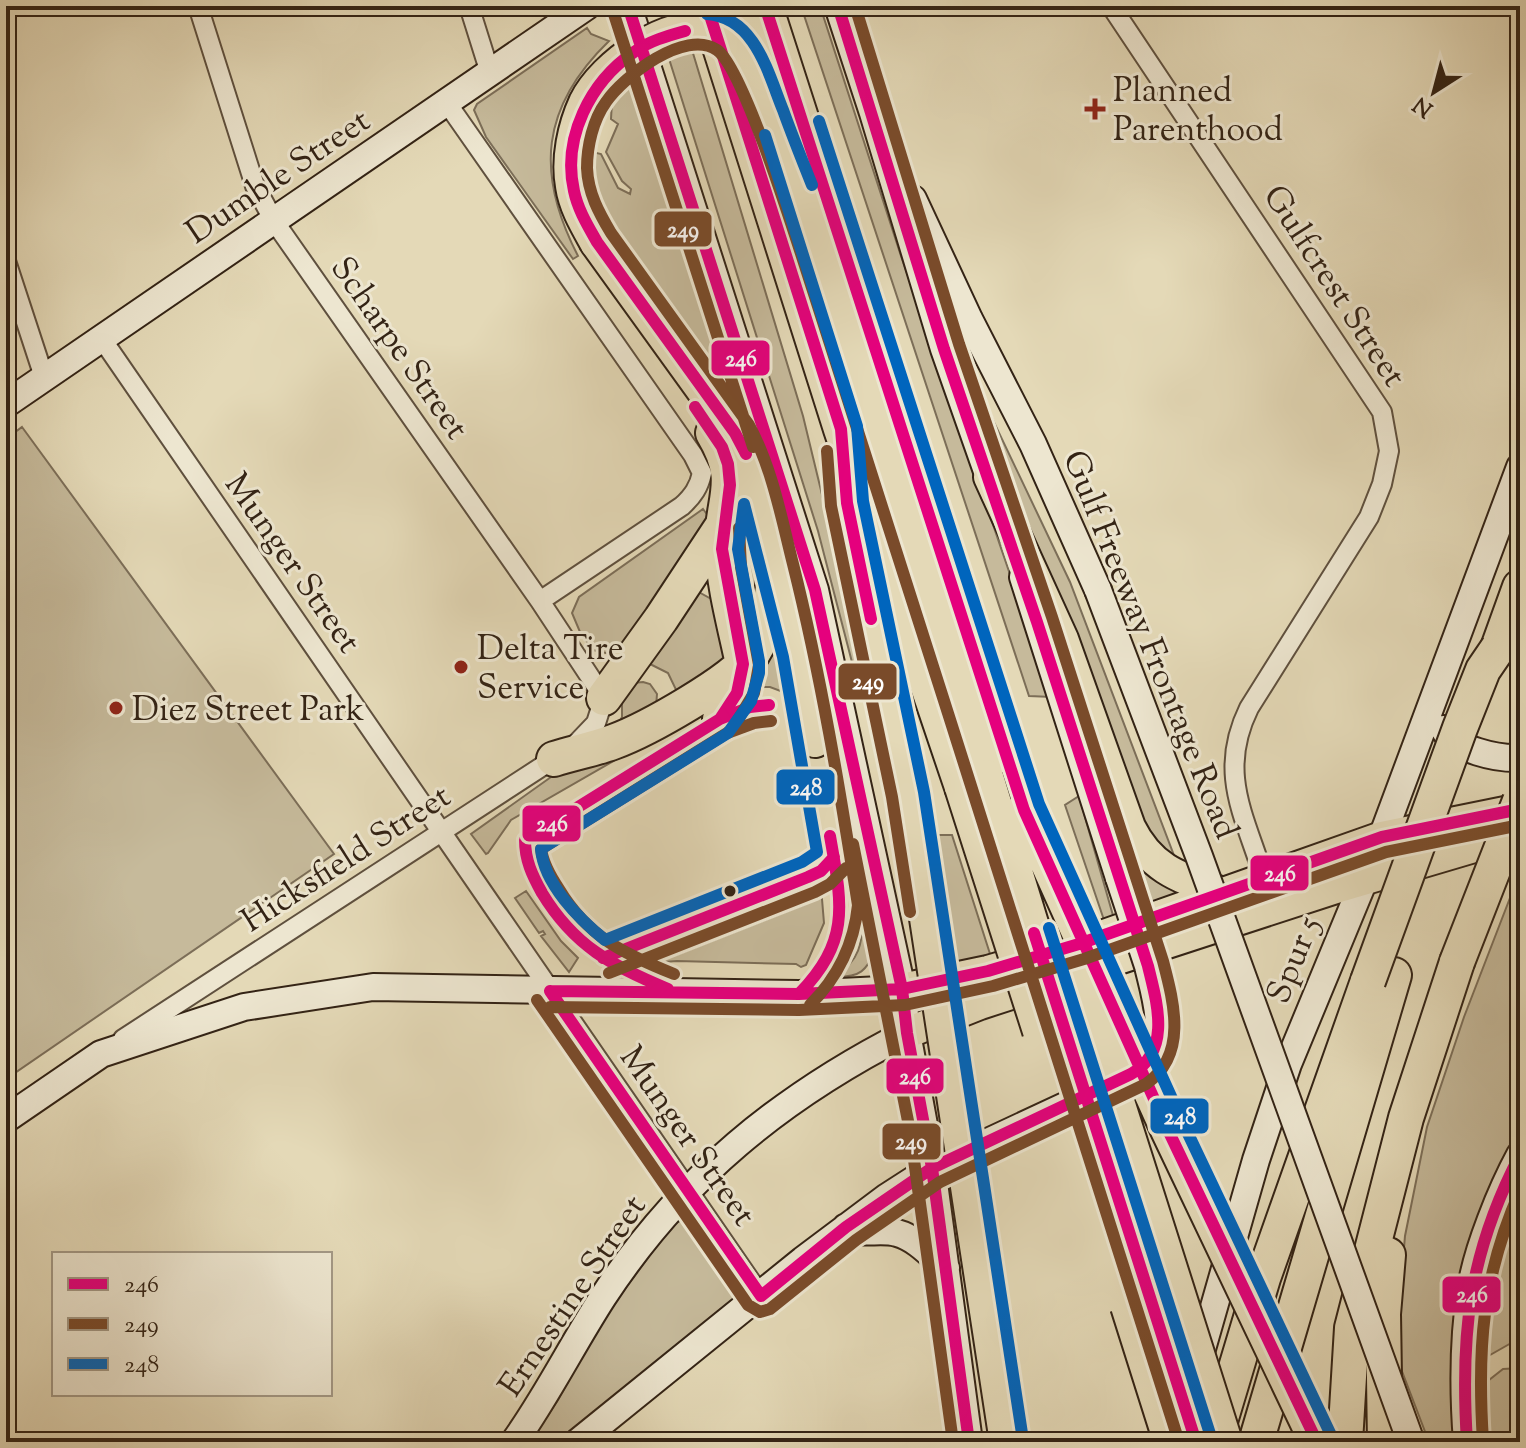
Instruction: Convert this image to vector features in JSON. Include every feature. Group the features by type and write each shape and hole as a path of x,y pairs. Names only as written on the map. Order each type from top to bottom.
{"highway":[{"path":"693,6 620,43 592,68 574,95 564,119 558,170 568,212 735,433 749,460 799,654 815,740"},
{"path":"707,6 841,429 986,778 1024,810 1168,1130 1317,1442"},
{"path":"739,6 1196,1442"},
{"path":"765,6 986,778 1171,1442"},
{"path":"720,719 738,695 743,680 743,664 725,569 723,525 730,485 722,447 592,245 573,186 572,156 578,125 587,101 600,81 635,52 675,33 693,29 711,30 726,36 738,47 747,62 797,191"},
{"path":"841,429 847,503 908,794 1007,1442"},
{"path":"604,698 723,525"},
{"path":"554,759 612,743 641,730 714,686 743,664 755,649 768,616 776,564"},
{"path":"725,569 782,629 799,654"},
{"path":"1256,1442 1381,978 1466,713 1483,670 1498,648 1520,587"},
{"path":"1345,1442 1352,1328 1406,1118 1457,962 1520,801"},
{"path":"1024,810 1225,1442"},
{"path":"1213,1442 1263,1278 1381,978"},
{"path":"1385,1442 1383,1314 1389,1234 1406,1118"}],"main road":[{"name":"Dumble Street","path":"6,404 587,6"},
{"path":"628,6 815,590 902,989 932,1168 969,1442"},
{"name":"Gulf Freeway Frontage Road","path":"838,6 944,349 989,477 1148,966 1159,1025 1156,1050 1144,1066 1123,1079 932,1168"},
{"name":"Gulf Freeway Frontage Road","path":"873,113 969,319 1033,444 1098,590 1199,856 1411,1442"},
{"name":"Spur 5","path":"1171,1442 1214,1313 1256,1160 1288,1064 1382,837 1520,467"},
{"path":"989,477 1063,639 1139,846 1167,871 1223,893"},
{"path":"1436,691 1436,713 1447,735 1479,754 1520,758"},
{"path":"6,1119 101,1054 244,1007 373,987 799,994 902,989 988,971 1048,953 1382,837 1520,809"},
{"path":"907,1033 980,1004 1364,879 1484,844 1520,840"},
{"name":"Ernestine Street","path":"514,1442 605,1295 688,1188 751,1130 833,1074 907,1033"},
{"path":"1467,1442 1463,1388 1471,1286 1487,1233 1520,1155"},
{"path":"578,1442 846,1227 932,1168"},
{"path":"846,1227 853,1232 875,1230 901,1234 912,1239 946,1268"}],"street":[{"name":"Scharpe Street","path":"198,6 255,186 274,221 540,601 604,698"},
{"path":"469,6 490,73"},
{"name":"Gulfcrest Street","path":"1111,6 1382,412 1389,451 1382,484 1369,517 1249,708 1239,729 1233,752 1234,781 1264,878"},
{"path":"447,103 676,431 702,473 692,496 682,506 540,601"},
{"path":"6,261 44,377"},
{"name":"Munger Street","path":"102,339 761,1296"},
{"name":"Hicksfield Street","path":"101,1054 554,759 588,734 601,714 604,698"}],"shaded area":[{"path":"801,6 820,6 901,256 1052,697 1029,696"},
{"path":"587,28 591,34 609,41 569,91 558,116 552,142 551,169 555,197 578,256 573,259 486,137 474,110 477,104"},
{"path":"689,40 803,416 863,664 853,666 818,531 665,46"},
{"path":"633,65 768,478 826,697 876,950 865,968 851,976 837,977 858,951 863,921 824,708 765,484 587,199 584,150 601,154 618,188 630,194 631,189 622,181 606,152 618,124 611,119 613,83"},
{"path":"981,395 1070,582 1178,866 1149,843 973,398"},
{"name":"Diez Street Park","path":"22,427 334,854 6,1079 6,439"},
{"path":"703,509 709,517 625,644 610,654 593,650 580,632 572,613 579,597"},
{"path":"755,538 762,538 757,595 738,567"},
{"path":"695,590 713,600 729,654 679,696 668,673 648,663"},
{"path":"779,637 791,695 770,687 759,687 761,666"},
{"path":"633,683 650,684 657,694 656,707 616,730 622,717 622,694"},
{"path":"614,752 617,759 511,820 488,853 471,834 551,777 576,763"},
{"path":"1079,796 1114,919 1105,923 1065,805"},
{"path":"932,835 952,835 991,957 955,966"},
{"path":"1121,840 1187,891 1142,907"},
{"path":"1520,872 1520,1132 1490,1187 1474,1230 1456,1442 1429,1442 1395,1353 1405,1236 1427,1127 1464,1017"},
{"path":"821,887 824,923 806,965 801,967 796,964 649,963 637,959 678,954 805,904"},
{"path":"526,891 561,941 578,958 569,972 541,936 545,934 543,931 539,933 515,898"},
{"path":"1520,1178 1520,1338 1483,1359 1476,1357 1485,1287 1495,1244"},
{"path":"687,1218 698,1223 747,1299 562,1442 530,1442 558,1400 602,1320 673,1224"},
{"path":"1520,1368 1520,1442 1484,1442 1479,1388 1503,1369"}],"transit line":[{"name":"246","path":"628,6 815,590 902,989 932,1168 969,1442"},
{"name":"246","path":"707,6 841,429 847,503 871,619"},
{"name":"246","path":"765,6 1024,810 1168,1130 1317,1442"},
{"name":"246","path":"550,991 761,1296 846,1227 932,1168 1131,1074 1144,1064 1157,1039 1157,1010 1148,966 1037,622 944,349 838,6"},
{"name":"249","path":"537,1000 748,1305 760,1312 770,1309 856,1240 940,1182 1146,1084 1159,1072 1173,1043 1174,1011 1163,961 1052,617 959,344 855,6"},
{"name":"249","path":"613,11 753,447"},
{"name":"248","path":"707,14 723,17 737,25 757,49 812,185"},
{"name":"246","path":"685,31 634,52 604,79 583,113 576,132 571,171 581,211 597,242 735,433 746,454"},
{"name":"249","path":"810,1005 829,983 843,959 853,933 858,905 821,691 780,510 764,458 749,425 611,233 589,186 587,160 592,134 606,102 626,80 656,58 689,45 704,45 717,50 729,64 772,166 1179,1442"},
{"name":"248","path":"819,121 1039,804 1183,1123 1331,1435"},
{"name":"248","path":"765,135 857,426 863,501 924,792 1023,1440"},
{"name":"246","path":"695,407 722,447 730,485 722,549 743,664 737,693 720,719"},
{"name":"249","path":"827,451 831,506 892,797 910,912"},
{"name":"248","path":"744,504 783,657 817,852 802,862 605,940 564,900 549,875 541,849 728,733 751,701 759,661 738,549 744,504"},
{"name":"249","path":"733,728 754,693 759,665 741,567 739,528"},
{"name":"246","path":"668,989 612,962 581,941 567,927 535,880 525,840 720,719 750,707 769,705"},
{"name":"249","path":"674,974 623,951 582,920 553,880 541,849 727,733 754,723 771,721"},
{"name":"246","path":"550,991 799,994 902,989 988,971 1079,944 1382,837 1520,809"},
{"name":"249","path":"550,1007 799,1010 905,1005 993,986 1084,959 1386,852 1520,825"},
{"name":"246","path":"799,994 816,975 835,938 839,902 830,836"},
{"name":"249","path":"853,844 910,1131 953,1442"},
{"name":"246","path":"603,958 808,877 821,871 834,857"},
{"name":"249","path":"609,973 815,892 830,884 846,868"},
{"name":"248","path":"1049,928 1211,1437"},
{"name":"246","path":"1034,933 1196,1442"},
{"name":"246","path":"1467,1442 1465,1365 1472,1294 1489,1226 1520,1155"},
{"name":"249","path":"1483,1441 1481,1375 1485,1313 1497,1253 1520,1191"}],"place":[{"name":"Planned Parenthood","path":"1095,109"},
{"name":"Delta Tire Service","path":"461,667"},
{"name":"Diez Street Park","path":"116,708"}]}
